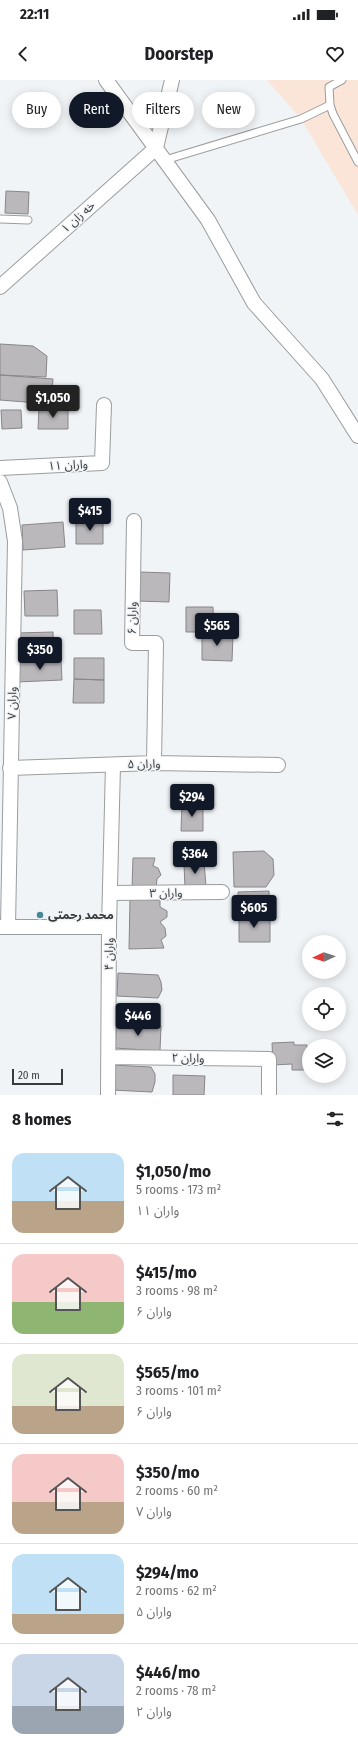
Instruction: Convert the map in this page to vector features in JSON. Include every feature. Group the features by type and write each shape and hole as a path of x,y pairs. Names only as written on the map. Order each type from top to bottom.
{"street":[{"path":"106,80 208,220 254,303 322,379 358,436"},
{"path":"156,148 172,80"},
{"name":"خه زان ۱","path":"0,287 156,148"},
{"name":"واران ۱۱","path":"0,468 102,463 104,405"},
{"name":"واران ۷","path":"0,482 10,508 15,542 10,768 4,927"},
{"name":"واران ۶","path":"134,521 132,643 156,643 154,763"},
{"name":"واران ۵","path":"10,768 154,763 278,765"},
{"name":"واران ۴","path":"108,1095 109,927 113,765"},
{"name":"واران ۳","path":"110,893 222,892"},
{"path":"4,927 109,927"},
{"name":"واران ۲","path":"108,1057 268,1060 269,1095"}],"lane":[{"path":"342,80 329,88 330,105 333,114 358,162"},
{"path":"165,160 301,119 330,105"},
{"path":"0,219 28,220"}],"shaded area":[{"path":"267,80 358,80 358,215 301,119"}],"building":[{"path":"6,191 29,192 28,214 5,213"},
{"path":"0,344 33,346 47,356 46,377 0,375"},
{"path":"0,375 53,379 51,404 0,400"},
{"path":"39,408 68,408 68,429 38,429"},
{"path":"1,410 21,410 22,428 2,429"},
{"path":"76,521 103,521 103,544 76,544"},
{"path":"63,522 65,547 23,550 22,525"},
{"path":"139,572 170,573 169,602 137,601"},
{"path":"57,590 58,616 25,616 24,591"},
{"path":"186,607 213,607 214,632 186,632"},
{"path":"74,610 101,610 102,634 74,634"},
{"path":"53,632 54,661 18,662 17,633"},
{"path":"202,634 233,635 232,661 202,660"},
{"path":"74,658 104,658 104,680 74,679"},
{"path":"61,659 62,680 17,682 18,662"},
{"path":"74,679 104,680 104,703 73,703"},
{"path":"182,804 203,804 203,831 181,831"},
{"path":"264,851 273,859 274,875 266,887 234,887 233,852"},
{"path":"133,858 155,858 153,866 158,868 161,875 157,879 156,888 132,888"},
{"path":"204,862 206,886 185,888 184,864"},
{"path":"269,891 270,916 239,915 238,892"},
{"path":"130,899 160,900 160,907 167,911 167,917 160,922 165,928 166,936 161,940 164,948 129,949"},
{"path":"239,915 270,916 270,942 239,942"},
{"path":"118,973 158,975 162,990 158,998 117,996"},
{"path":"117,1023 161,1026 160,1051 115,1048"},
{"path":"294,1042 294,1045 302,1045 302,1070 292,1070 292,1064 273,1065 272,1043"},
{"path":"112,1065 151,1067 155,1074 155,1082 152,1092 111,1090"},
{"path":"173,1075 205,1076 204,1095 173,1095"}],"place":[{"name":"محمد رحمتی","path":"40,915"}]}
